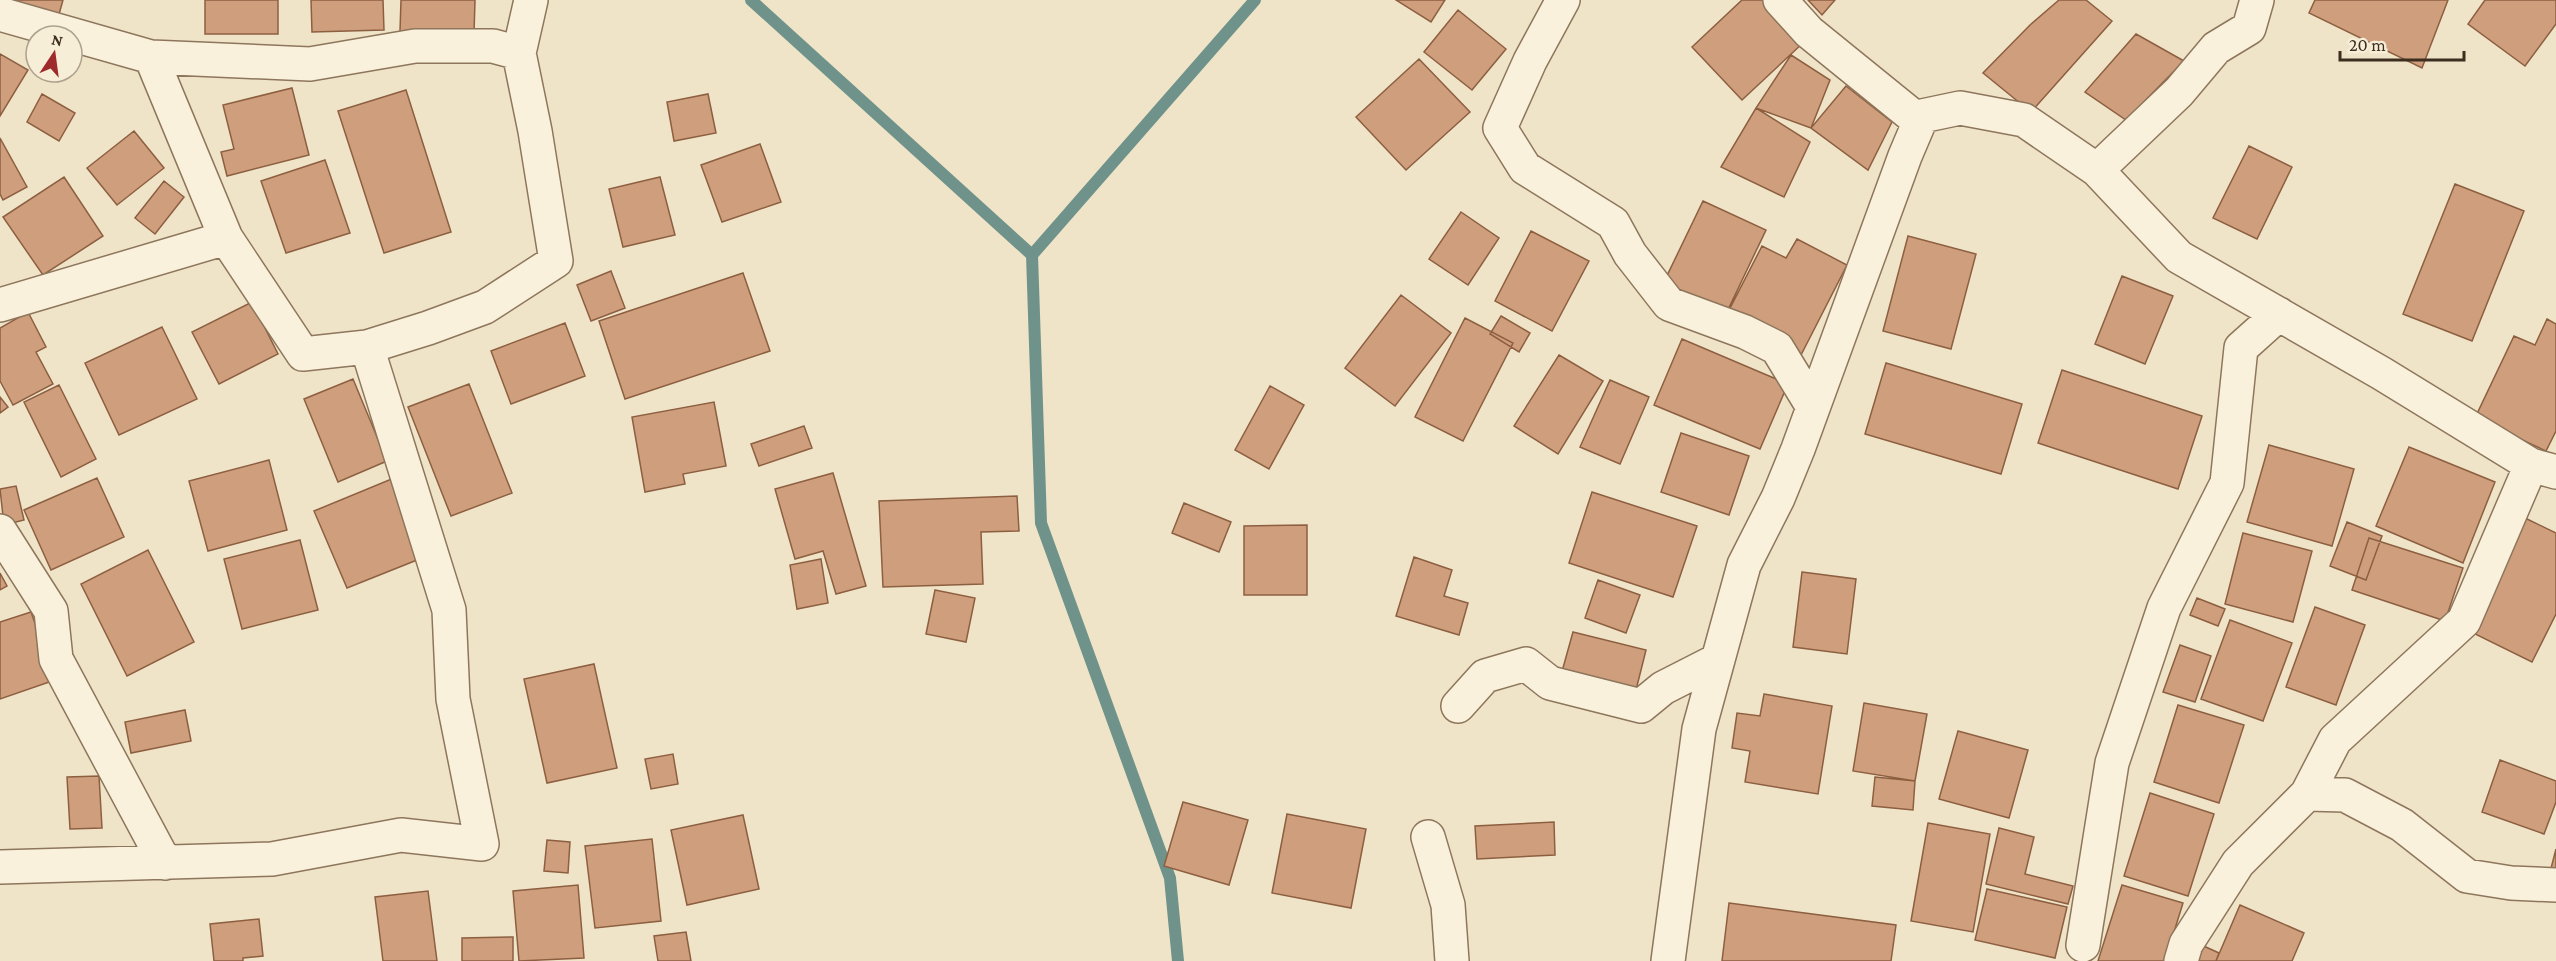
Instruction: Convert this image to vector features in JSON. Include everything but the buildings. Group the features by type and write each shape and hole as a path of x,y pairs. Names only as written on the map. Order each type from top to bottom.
{"street":[{"path":"151,57 226,238 303,354 367,347 485,307 556,261 535,131 519,53 531,0"},
{"path":"1563,0 1530,61 1500,128 1525,168 1613,223 1630,254 1669,304 1745,332 1777,348 1813,407"},
{"path":"1780,0 1809,32 1920,122"},
{"path":"2097,170 2179,92 2216,48 2249,28 2257,0"},
{"path":"0,14 151,57 310,63 415,46 493,46 519,53"},
{"path":"1668,961 1699,729 1744,564 1778,498 1922,116 1960,108 2024,120 2097,170 2179,257 2544,468 2464,621 2334,740 2307,794 2238,863 2186,944 2181,961"},
{"path":"0,305 226,238"},
{"path":"2083,945 2112,764 2164,608 2227,483 2241,348 2279,314"},
{"path":"0,867 272,859 401,835 482,844 453,699 449,610 367,347"},
{"path":"0,531 51,611 56,659 165,862"},
{"path":"1458,706 1485,676 1526,664 1550,683 1641,706 1663,688 1718,660"},
{"path":"2307,794 2345,795 2402,825 2467,876 2511,883 2556,885"},
{"path":"1428,837 1448,905 1452,961"}],"waterway":[{"path":"751,0 1032,255 1041,523 1170,878 1178,961"},
{"path":"1032,255 1255,0"}]}
